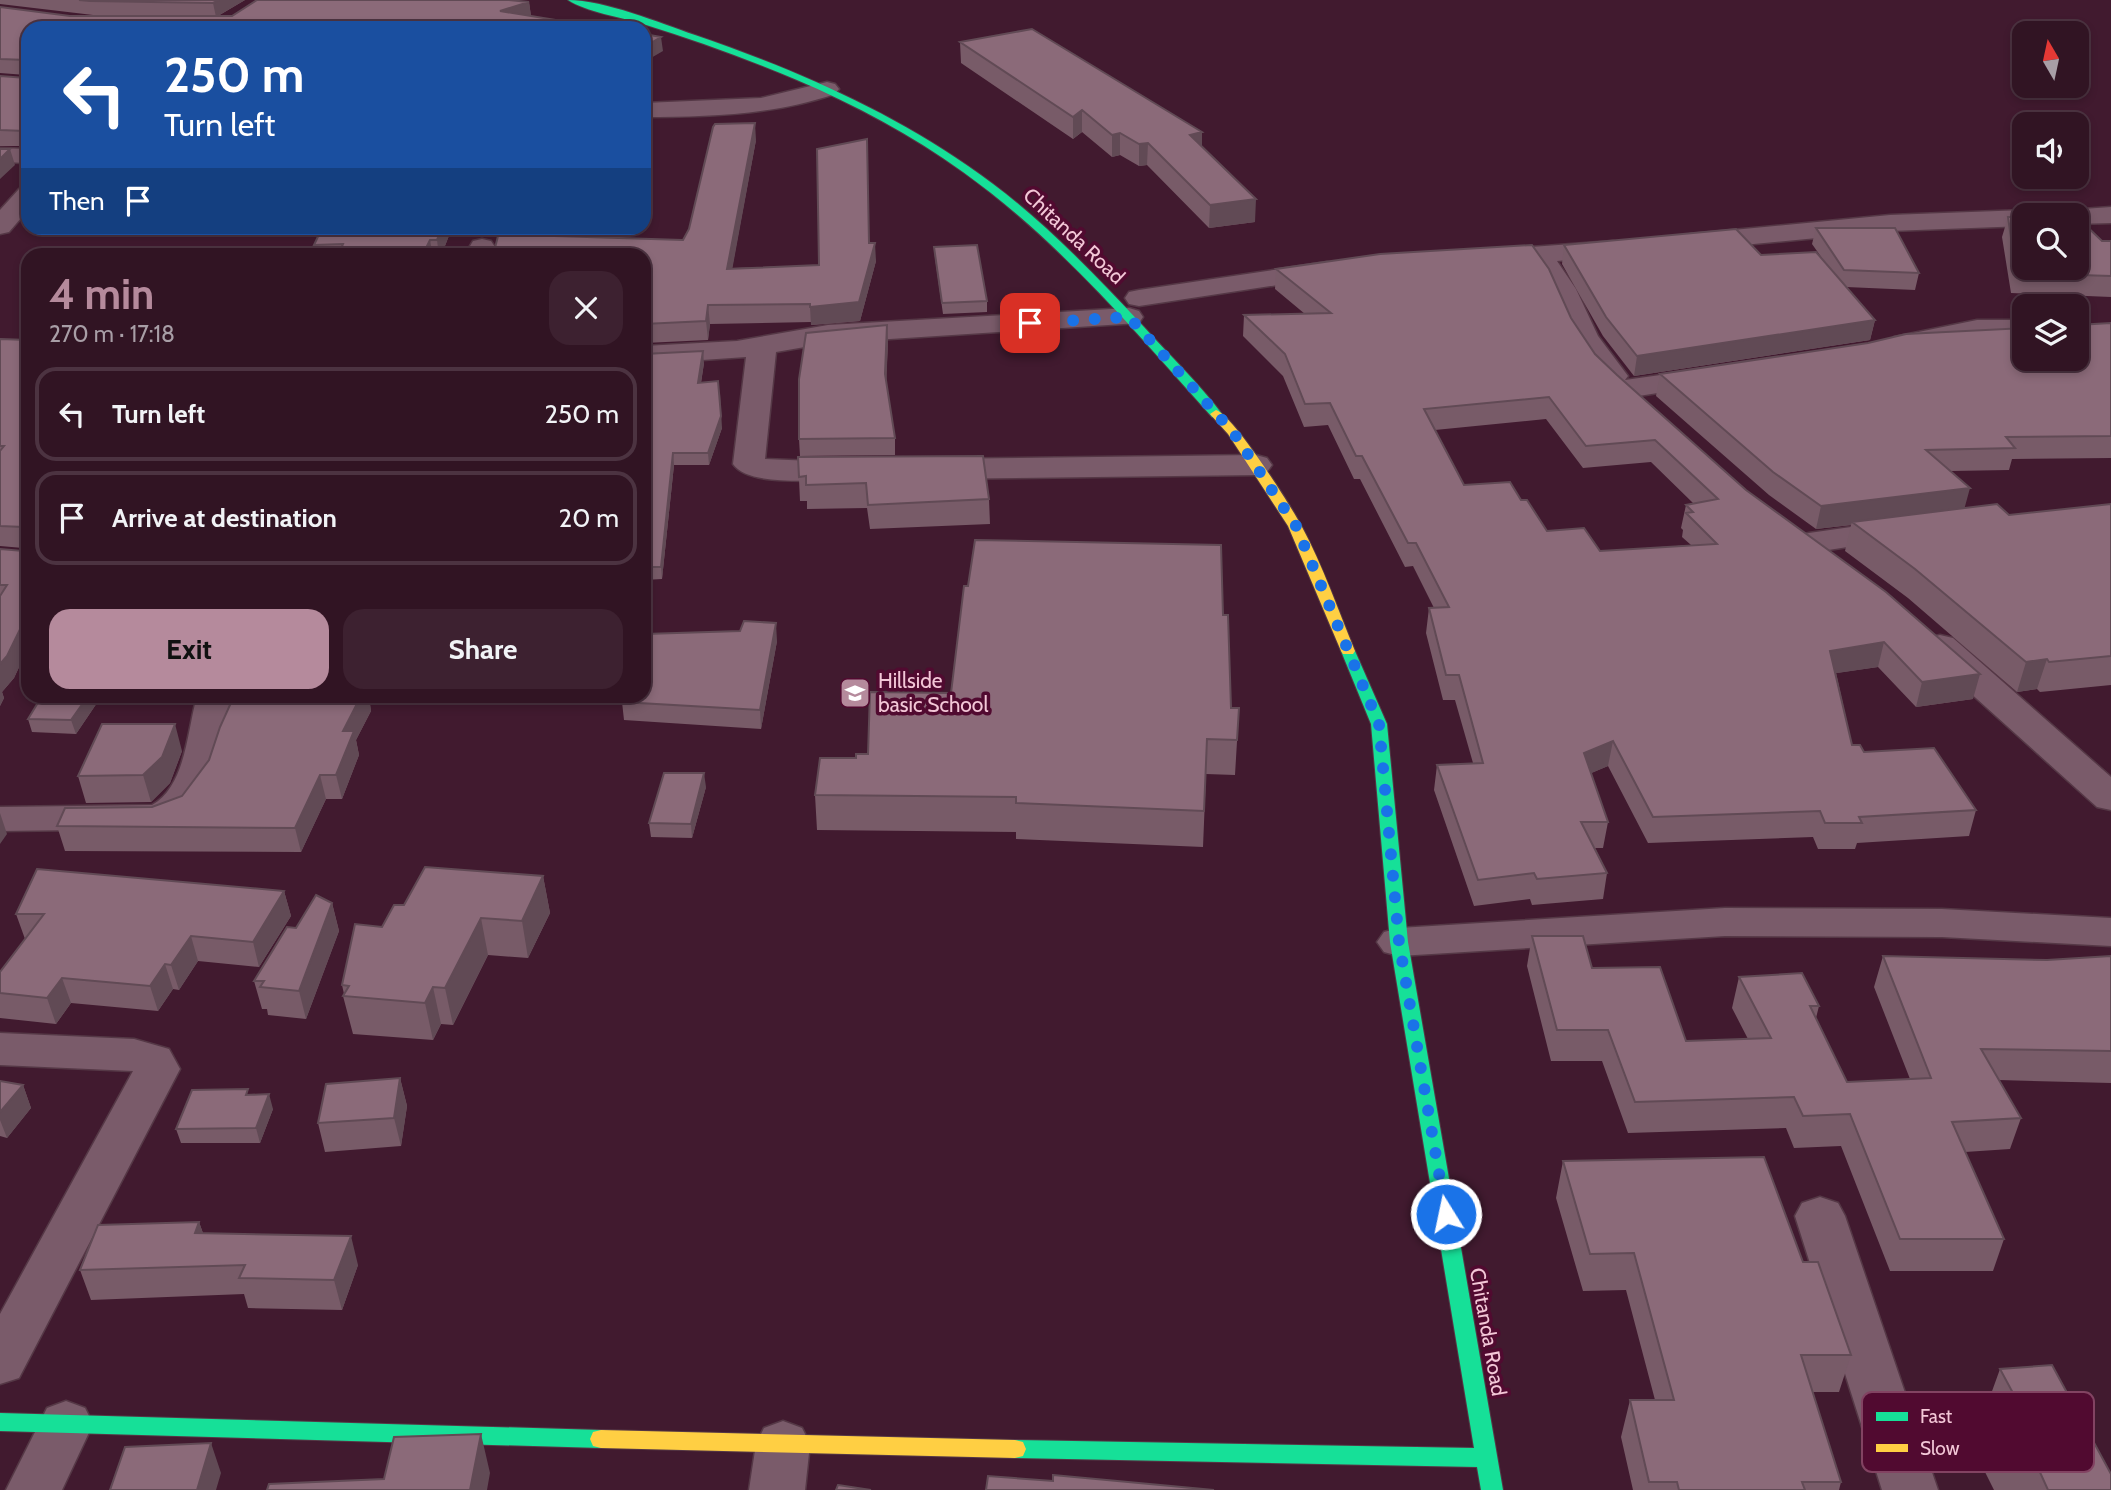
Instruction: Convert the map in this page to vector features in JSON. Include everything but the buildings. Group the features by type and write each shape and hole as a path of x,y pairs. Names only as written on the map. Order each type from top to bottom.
{"street":[{"name":"Chitanda Road","path":"572,0 646,21"},
{"name":"Chitanda Road","path":"651,22 827,89 890,121 966,169 1134,308 1233,432 1296,526 1379,724 1399,942 1492,1490"},
{"path":"651,110 786,100 827,89"},
{"path":"0,155 21,156"},
{"path":"0,226 21,204"},
{"path":"2089,216 2111,215"},
{"path":"1669,244 1890,223 2012,218"},
{"path":"1463,260 1642,247"},
{"path":"1539,255 1562,289 1584,338 1604,368 1653,413"},
{"path":"651,354 762,345 828,334 1134,308 1356,267"},
{"path":"1877,350 1949,332 2012,330"},
{"path":"762,345 749,464 758,468 1256,465"},
{"path":"1626,389 1736,373"},
{"path":"1841,567 1799,535 1928,526"},
{"path":"1914,625 2111,798"},
{"path":"0,819 159,817 173,812 190,793 214,703"},
{"path":"1399,942 1725,922 1942,923 2111,932"},
{"path":"0,1049 134,1055 153,1060 157,1069 0,1363"},
{"path":"1820,1216 1878,1392"},
{"path":"0,1422 780,1467 1488,1458"},
{"path":"34,1490 66,1424"},
{"path":"1904,1472 1910,1490"}],"traffic: fast":[{"path":"572,0 642,21"},
{"path":"651,24 726,49 826,89 874,113 966,169 1034,224 1066,254 1128,317 1216,414"},
{"path":"1348,651 1379,724 1399,942 1492,1490"},
{"path":"0,1422 601,1439"},
{"path":"1015,1449 1488,1458"}],"traffic: slow":[{"path":"1216,414 1233,432 1295,526 1348,651"},
{"path":"601,1439 1015,1449"}],"place":[{"name":"Hillside basic School","path":"855,693"}],"route":[{"path":"1030,323 1129,317 1233,432 1296,526 1379,724 1399,942 1446,1214"}]}
